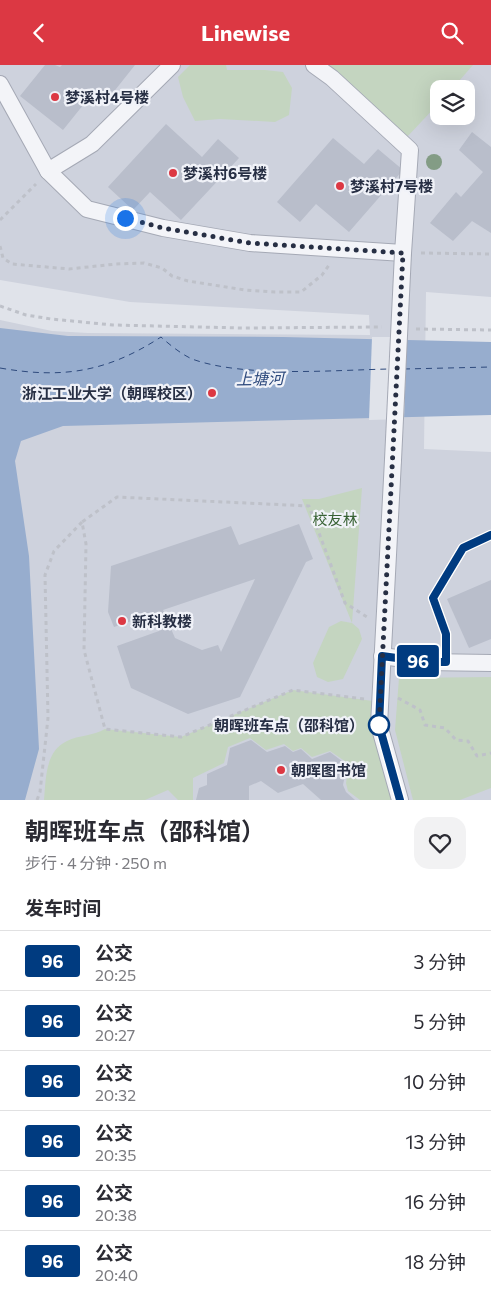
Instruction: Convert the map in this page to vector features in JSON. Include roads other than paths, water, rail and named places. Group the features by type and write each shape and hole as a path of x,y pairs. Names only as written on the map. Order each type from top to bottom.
{"street":[{"path":"48,171 92,144 172,65"},
{"path":"314,65 332,78 410,149 379,725 400,800"},
{"path":"0,84 48,171 87,209 163,228 250,243 403,253"},
{"path":"382,656 426,662 491,663"}],"lane":[{"path":"446,662 446,634 433,598 463,548 491,535"}],"water":[{"name":"上塘河","path":"0,328 68,336 283,337 491,342 491,415 63,426 21,441 15,461 29,556 39,749 25,800 0,800"}],"place":[{"name":"梦溪村4号楼","path":"55,97"},
{"name":"梦溪村6号楼","path":"173,173"},
{"name":"梦溪村7号楼","path":"340,186"},
{"name":"浙江工业大学（朝晖校区）","path":"212,393"},
{"name":"新科教楼","path":"122,621"},
{"name":"朝晖班车点（邵科馆）","path":"379,725"},
{"name":"朝晖图书馆","path":"281,770"}],"park label":[{"name":"校友林","path":"335,519"}]}
